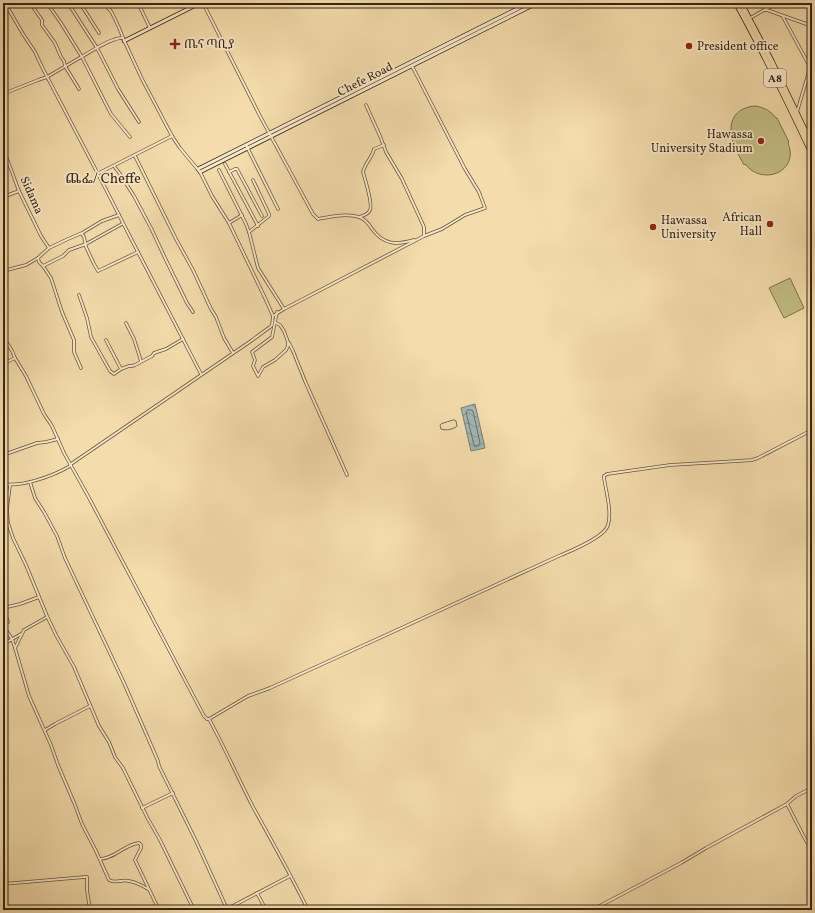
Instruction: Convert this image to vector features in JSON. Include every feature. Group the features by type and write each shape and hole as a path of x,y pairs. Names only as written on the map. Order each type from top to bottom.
{"highway":[{"name":"A8","path":"736,3 756,40 812,154"},
{"name":"A8","path":"741,3 772,62 812,145"}],"street":[{"path":"5,3 35,52 201,374"},
{"path":"30,3 42,20 42,25 58,48 65,66 79,89"},
{"path":"47,3 82,57 111,114 130,137"},
{"path":"68,3 97,48 118,89 140,122"},
{"path":"80,3 99,34"},
{"path":"3,484 10,485 30,482 57,473 70,466 272,325 273,316 266,298 229,222 212,196 199,171 172,136 142,78 112,12 104,3"},
{"path":"138,3 150,28"},
{"path":"124,40 201,3 307,205 317,219 340,216 359,217 368,222 377,236 383,240 396,243 417,240"},
{"name":"Chefe Road","path":"199,171 530,3"},
{"name":"Chefe Road","path":"270,135 537,3"},
{"path":"752,17 774,3"},
{"path":"804,3 812,6"},
{"path":"764,10 812,26"},
{"path":"783,16 810,66"},
{"path":"3,94 47,77 113,40 121,37 124,40"},
{"path":"797,113 812,61"},
{"path":"273,316 277,312 424,236 442,229 465,215 485,208 479,192 412,66"},
{"path":"366,105 391,161 402,179 425,228 424,236"},
{"path":"97,174 172,136"},
{"path":"359,217 368,213 371,207 363,172 364,169 374,149 384,145"},
{"path":"247,147 278,209"},
{"name":"Sidama","path":"3,148 19,191 41,236 49,248"},
{"path":"135,156 216,317 224,338 233,353"},
{"path":"225,164 258,226"},
{"path":"114,166 134,196 187,303 193,312"},
{"path":"229,172 235,169 237,170 262,216"},
{"path":"219,170 249,232 258,268 284,309"},
{"path":"249,232 269,216 253,180"},
{"path":"3,197 19,191"},
{"path":"3,271 26,265 38,258 49,248 82,233 102,221 118,215"},
{"path":"229,222 242,215"},
{"path":"43,266 63,256 68,250 86,244 123,223"},
{"path":"82,233 98,271 138,252"},
{"path":"38,258 39,262 51,278 62,312 74,340 74,352 82,368"},
{"path":"79,295 87,318 91,337 110,371 114,374 121,369 132,366 183,339"},
{"path":"277,312 272,337 252,352 255,360 254,366 258,376 263,367 286,350 288,342"},
{"path":"126,323 142,361"},
{"path":"276,323 280,325 284,331 347,475"},
{"path":"3,336 26,376 44,414 52,426 66,458 71,464 204,716 209,719 220,739 252,805 308,910"},
{"path":"106,340 121,369"},
{"path":"3,364 15,358"},
{"path":"209,719 248,696 270,688 562,555 596,537 605,530 609,523 604,478 607,474 670,465 752,460 812,430"},
{"path":"3,455 37,443 58,439"},
{"path":"30,482 34,498 44,512 57,536 72,572 124,683 159,766 196,841 226,910 231,909 257,893 290,876"},
{"path":"10,485 7,509 8,523 47,617 74,667 99,726 109,742 115,757 123,768 194,910"},
{"path":"8,622 3,608 39,598"},
{"path":"15,648 26,628 47,617"},
{"path":"3,628 12,639 29,696 45,731 82,824 106,874 111,881 129,881 148,889"},
{"path":"3,642 22,634"},
{"path":"45,731 55,724 90,706"},
{"path":"592,910 681,863 787,804 796,796 812,788"},
{"path":"142,808 173,793"},
{"path":"787,804 812,851"},
{"path":"100,859 105,859 133,844 139,843 141,848 134,860 159,910"},
{"path":"3,884 86,877 86,890 90,910"},
{"path":"257,893 266,910"},
{"path":"158,907 163,910"}],"shaded area":[{"name":"Hawassa University Stadium","path":"756,106 768,110 777,118 789,142 789,161 778,173 770,175 753,171 745,164 744,165 732,143 731,128 734,117 742,109"},
{"path":"790,278 804,308 784,318 769,288"}],"water":[{"path":"475,404 485,448 471,451 461,408"}],"place":[{"name":"ጤና ጣቢያ","path":"175,44"},
{"name":"President office","path":"689,46"},
{"name":"Hawassa University Stadium","path":"761,141"},
{"name":"African Hall","path":"770,224"},
{"name":"Hawassa University","path":"653,227"}],"district":[{"name":"ጨፌ/ Cheffe","path":"103,178"}]}
